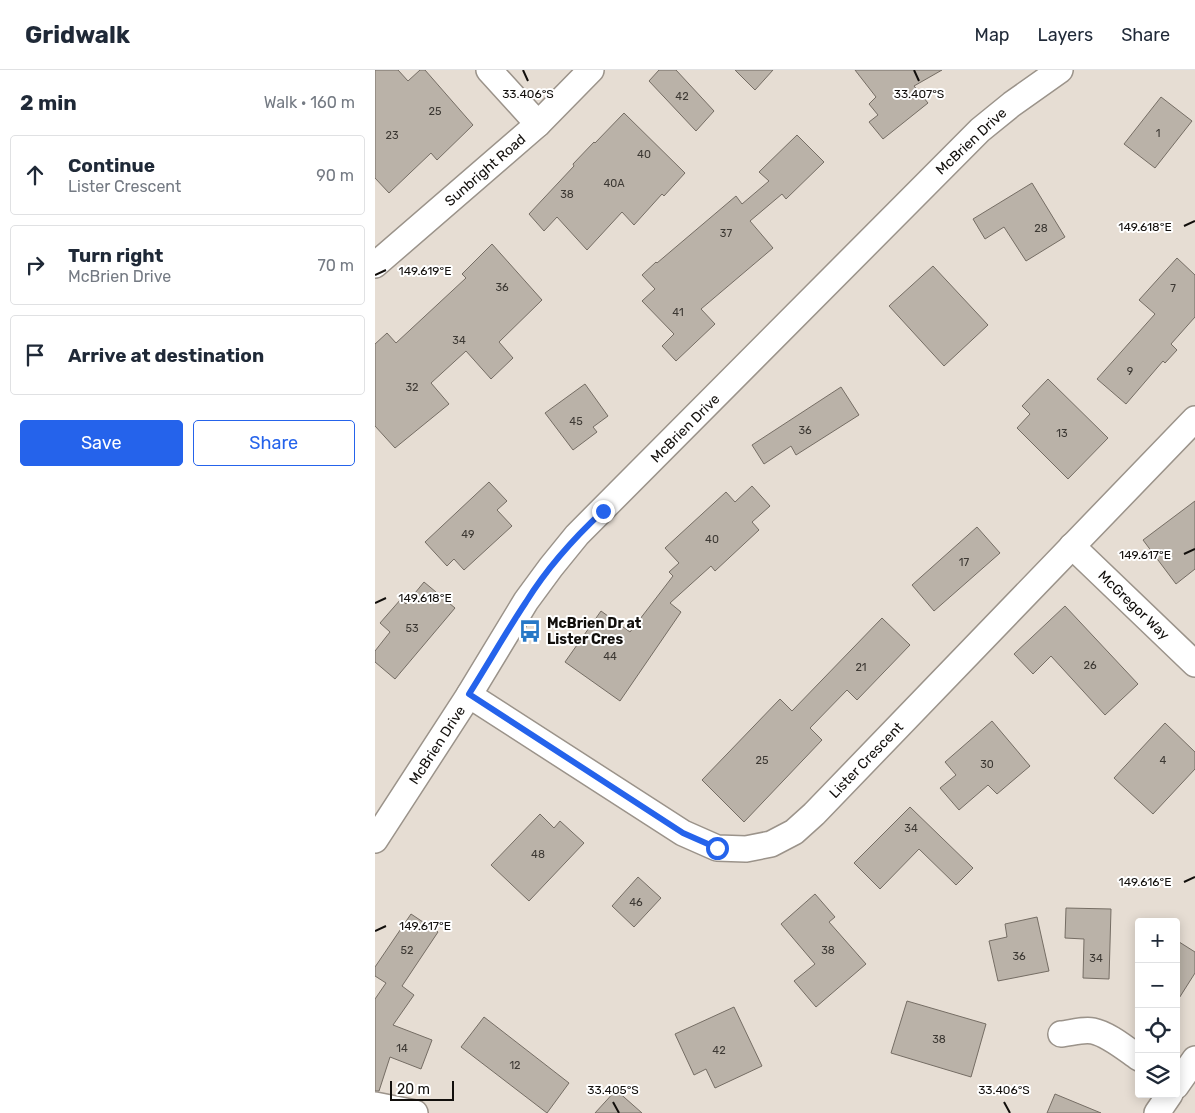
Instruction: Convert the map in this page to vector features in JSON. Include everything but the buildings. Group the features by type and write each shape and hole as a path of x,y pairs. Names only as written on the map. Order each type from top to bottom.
{"street":[{"path":"489,70 539,124"},
{"name":"Sunbright Road","path":"375,265 539,124 591,70"},
{"name":"McBrien Drive","path":"375,840 526,601 577,535 980,130 1012,104 1060,70"},
{"name":"Lister Crescent","path":"469,694 683,833 717,848 746,849 771,844 794,832 814,814 1195,419"},
{"name":"McGregor Way","path":"1072,546 1195,664"},
{"path":"1061,1034 1092,1031 1105,1036 1135,1055"},
{"path":"1180,1080 1195,1059"},
{"path":"1157,1113 1167,1098"},
{"path":"375,1105 415,1113"}],"place":[{"name":"McBrien Dr at Lister Cres","path":"530,631"}],"route":[{"path":"603,511 577,535 526,601 469,694 683,833 717,848"}]}
